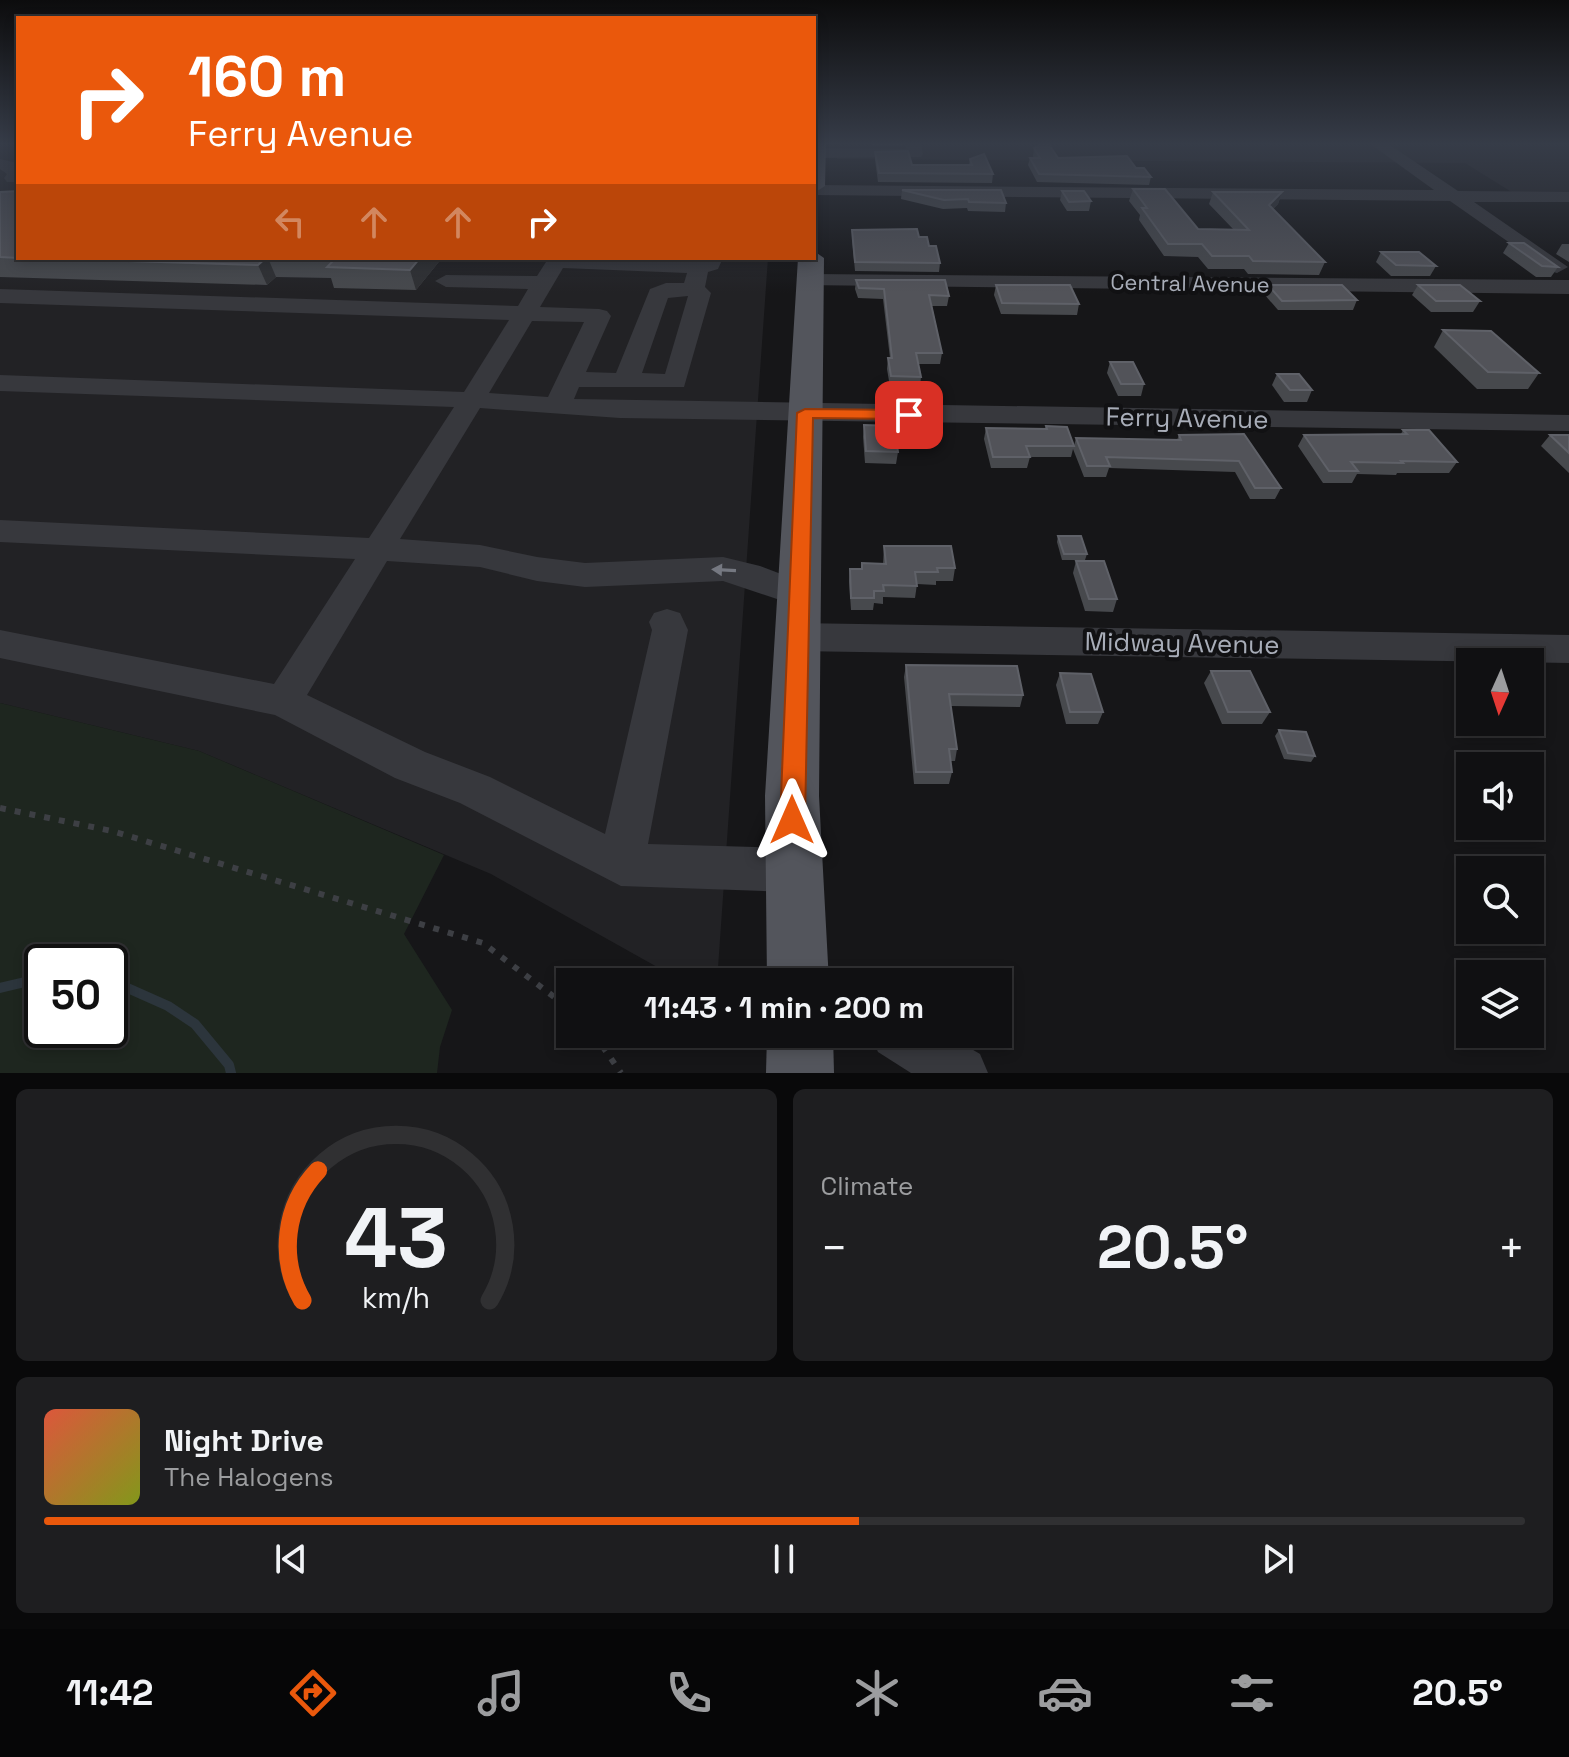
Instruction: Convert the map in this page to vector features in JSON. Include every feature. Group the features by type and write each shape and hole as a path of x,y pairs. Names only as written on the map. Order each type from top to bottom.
{"main road":[{"path":"797,968 792,796 811,269"},
{"path":"800,1048 800,1073"}],"street":[{"path":"1219,193 1569,197"},
{"path":"1449,193 1569,276"},
{"path":"446,281 551,268 701,271"},
{"path":"283,701 551,268"},
{"name":"Central Avenue","path":"811,269 1569,287"},
{"path":"626,381 658,294 701,271"},
{"path":"569,379 675,382 700,293 701,271"},
{"path":"0,296 692,320"},
{"path":"558,405 599,316"},
{"name":"Ferry Avenue","path":"0,383 472,400 620,410 1569,423"},
{"path":"0,531 480,556 537,569 585,575 740,571 797,616"},
{"name":"Midway Avenue","path":"797,616 1569,649"},
{"path":"621,865 670,630 667,622"},
{"path":"0,644 283,701 410,765 475,790 621,865 793,870"},
{"path":"919,1048 961,1073"}],"path":[{"path":"0,808 112,831 483,943 556,998"},
{"path":"604,1048 621,1073"}],"shaded area":[{"path":"0,193 16,193 16,260 768,260 718,968 659,968 491,874 199,751 0,703"},
{"path":"1513,193 1569,193 1569,196 1518,196"},
{"path":"0,703 199,751 444,855 404,934 452,1010 440,1047 437,1073 0,1073"}],"building":[{"path":"0,193 16,193 16,258 0,257"},
{"path":"915,193 1002,193 1006,203 969,202 968,199 944,200"},
{"path":"1063,193 1085,193 1091,201 1069,202"},
{"path":"1136,193 1168,193 1198,229 1249,230 1214,193 1281,193 1269,205 1325,262 1253,261 1249,256 1212,256 1202,244 1168,244 1142,208 1147,208"},
{"path":"917,229 919,237 927,237 929,246 936,246 940,263 855,262 852,230"},
{"path":"1509,243 1524,243 1558,267 1542,266"},
{"path":"1381,252 1419,252 1436,266 1396,265"},
{"path":"97,260 264,260 258,265"},
{"path":"334,260 418,260 410,270 327,267"},
{"path":"856,280 945,280 949,296 929,295 942,353 916,353 921,377 891,376 888,358 892,358 884,289 859,288"},
{"path":"996,285 1070,285 1079,304 1002,303"},
{"path":"1268,285 1342,285 1357,300 1282,301"},
{"path":"1418,285 1460,285 1480,301 1436,301"},
{"path":"1443,330 1491,331 1539,373 1488,372"},
{"path":"1110,362 1133,362 1144,384 1121,384"},
{"path":"1277,374 1299,374 1312,390 1290,390"},
{"path":"864,425 894,426 898,452 866,451"},
{"path":"1046,426 1067,427 1074,446 1026,446 1030,457 993,457 986,428 1047,429"},
{"path":"1403,430 1429,430 1457,462 1351,462 1358,471 1329,471 1304,435 1407,434"},
{"path":"1244,434 1281,488 1255,488 1239,461 1106,457 1110,466 1087,466 1076,438 1181,440 1179,435"},
{"path":"1550,435 1569,435 1569,453"},
{"path":"1058,536 1081,536 1087,554 1064,554"},
{"path":"884,546 951,546 955,568 915,572 917,586 883,585 884,591 874,591 874,598 851,598 850,569 862,569 862,563 886,564"},
{"path":"1076,561 1104,561 1117,599 1089,599"},
{"path":"906,665 1017,666 1023,695 949,694 957,749 949,749 952,772 916,772"},
{"path":"1211,671 1250,671 1270,712 1228,712"},
{"path":"1060,673 1091,674 1103,712 1070,712"},
{"path":"1279,730 1306,732 1315,756 1288,753"}],"waterway":[{"path":"0,988 24,982"},
{"path":"128,988 168,1006 195,1024 229,1065 231,1073"}],"route":[{"path":"792,820 805,413 909,415"}]}
